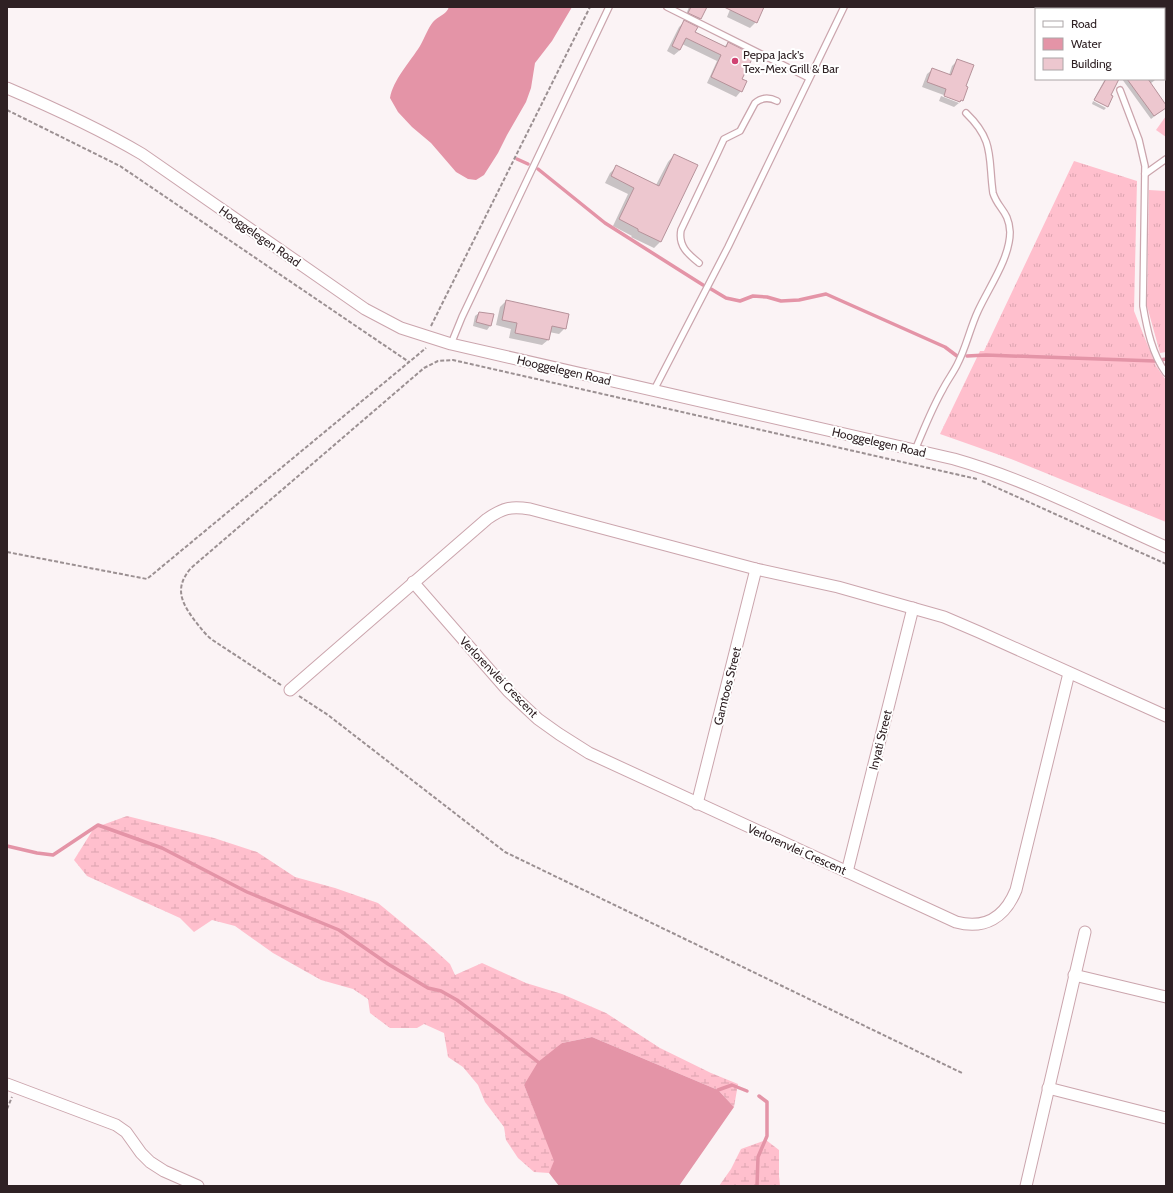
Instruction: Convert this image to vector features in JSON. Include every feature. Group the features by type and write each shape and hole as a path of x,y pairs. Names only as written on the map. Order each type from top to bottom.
{"street":[{"name":"Hooggelegen Road","path":"7,88 58,109 114,137 142,154 365,309 401,328 452,344 954,459 1007,475 1166,547"},
{"path":"290,690 487,519 499,510 516,507 530,509 756,569 838,587 944,617 1166,716"},
{"name":"Gamtoos Street","path":"697,804 756,569"},
{"name":"Verlorenvlei Crescent","path":"413,582 508,691 538,719 589,753 956,922 965,924 974,925 984,923 1000,914 1012,900 1016,890 1069,672"},
{"name":"Inyati Street","path":"847,872 913,608"},
{"path":"1026,1186 1085,932"},
{"path":"1074,975 1166,997"},
{"path":"7,1084 116,1125 126,1132 141,1153 150,1162 164,1171 198,1186"},
{"path":"1048,1088 1166,1118"}],"lane":[{"path":"452,344 462,317 609,7"},
{"path":"667,7 810,78"},
{"path":"654,390 728,247 844,7"},
{"path":"1120,90 1139,140 1143,155 1145,174 1143,306 1147,326 1156,354 1166,373"},
{"path":"699,264 683,248 680,234 721,145 724,139 740,131 755,103 759,100 768,98 777,101"},
{"path":"915,450 932,410 957,365 977,312 1003,261 1009,241 1010,233 1007,217 993,193 990,157 985,137 975,121 966,113"},
{"path":"1145,174 1166,159"}],"path":[{"path":"7,552 147,579 409,362 431,338 590,7"},
{"path":"7,110 120,166 409,362"},
{"path":"962,1073 505,852 328,715 209,638 185,607 181,594 183,580 191,568 424,368 446,359 979,480 1166,564"}],"green space":[{"path":"1166,116 1166,137 1156,130"},
{"path":"1074,161 1137,181 1134,311 1156,366 1166,380 1166,522 1011,459 940,434 980,351 984,351"},
{"path":"1149,190 1166,191 1166,352 1160,353 1147,306"},
{"path":"127,816 214,838 257,852 295,877 335,888 378,903 450,964 455,975 482,963 526,983 562,994 606,1013 660,1048 711,1073 738,1084 734,1107 718,1090 592,1037 562,1043 524,1085 555,1161 549,1173 534,1172 518,1158 506,1140 504,1127 485,1102 478,1085 463,1067 448,1057 444,1033 424,1024 417,1028 390,1028 370,1013 368,999 353,989 321,980 273,953 235,926 212,920 194,932 180,918 87,876 74,860 94,828"},
{"path":"766,1140 779,1150 780,1186 719,1186 731,1169 741,1149"}],"water":[{"path":"449,7 572,7 552,41 535,63 531,88 526,102 498,153 484,175 476,180 468,179 456,172 431,143 412,127 398,112 390,98 398,78 420,46 431,24 446,12"},
{"path":"592,1037 718,1090 734,1107 679,1186 559,1186 549,1173 554,1161 524,1085 538,1062 562,1043"}],"building":[{"path":"691,7 707,7 701,19 688,13"},
{"path":"724,7 764,7 757,23"},
{"name":"Peppa Jack's Tex-Mex Grill & Bar","path":"684,20 698,27 695,32 726,47 728,42 754,55 742,79 747,81 742,92 711,77 721,55 686,38 680,50 672,46"},
{"path":"957,59 974,65 966,86 968,87 963,101 961,100 960,102 944,96 946,89 927,82 932,68 951,75"},
{"path":"1105,80 1118,80 1111,95 1113,96 1108,107 1094,100"},
{"path":"1128,80 1149,80 1166,105 1166,108 1154,116"},
{"path":"674,154 698,165 661,242 638,231 638,229 619,219 634,188 611,176 616,165 659,186"},
{"path":"506,300 569,314 566,329 552,326 549,340 515,333 517,323 502,320"},
{"path":"479,312 494,314 491,326 476,322"}],"waterway":[{"path":"517,159 528,164"},
{"path":"538,169 605,223 703,285"},
{"path":"711,289 726,298 740,301 753,296 767,297 781,301 799,300 826,294 945,347 957,356"},
{"path":"967,356 986,355 1155,361 1166,359"},
{"path":"7,846 53,855 98,825 162,848 247,892 339,930 388,964 428,988 441,991 457,1000 538,1062"},
{"path":"718,1090 732,1085 747,1091"},
{"path":"757,1186 758,1157 767,1136 767,1102 759,1096"}],"place":[{"name":"Peppa Jack's Tex-Mex Grill & Bar","path":"735,61"}]}
